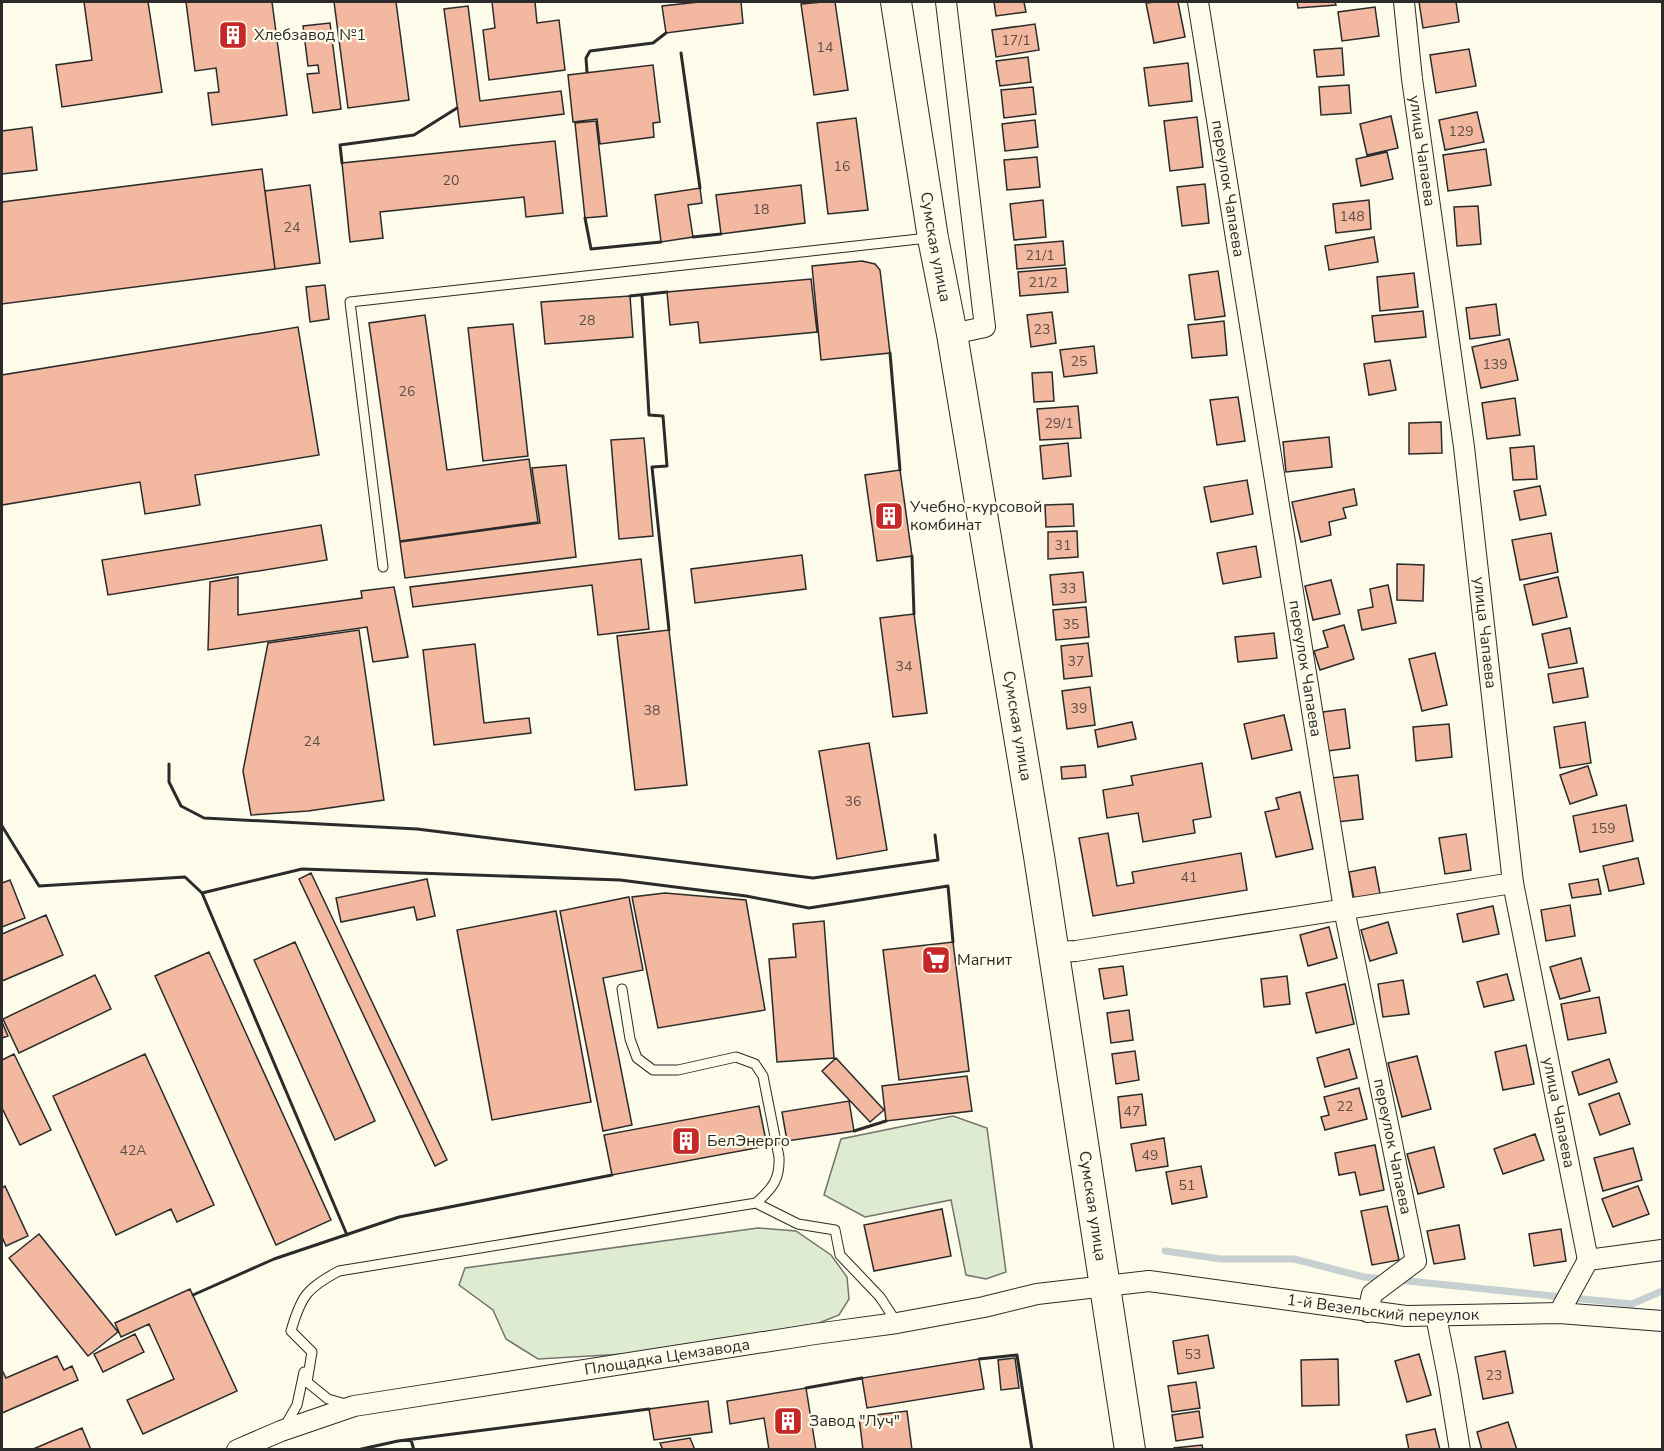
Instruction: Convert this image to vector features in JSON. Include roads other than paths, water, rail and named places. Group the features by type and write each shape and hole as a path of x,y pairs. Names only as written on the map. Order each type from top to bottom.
{"main road":[{"name":"Сумская улица","path":"896,2 933,238 952,334 1053,952 1130,1449"}],"street":[{"path":"945,2 985,327 952,334"},
{"name":"переулок Чапаева","path":"1198,2 1344,909 1416,1261 1372,1294 1368,1312"},
{"name":"улица Чапаева","path":"1404,2 1412,79 1464,447 1513,883 1588,1260"},
{"path":"1053,952 1076,951 1513,883"},
{"path":"1559,1313 1588,1260 1662,1250"},
{"name":"1-й Везельский переулок","path":"1104,1286 1149,1281 1406,1316 1559,1313 1662,1321"},
{"name":"Площадка Цемзавода","path":"237,1449 354,1406 897,1323 984,1307 1037,1294 1104,1286"},
{"path":"1436,1316 1461,1449"}],"lane":[{"path":"383,567 350,302 933,238"},
{"path":"312,1352 291,1331 298,1305 315,1284 339,1271 756,1203 771,1190 780,1170 779,1156 763,1076 755,1064 736,1057 678,1071 653,1070 637,1058 630,1039 622,989"},
{"path":"756,1203 798,1224 835,1230 840,1255 880,1297 897,1323"},
{"path":"312,1352 307,1382 328,1399 354,1406"},
{"path":"281,1431 297,1405 300,1384 312,1352"}],"waterway":[{"path":"1165,1251 1221,1259 1294,1259 1364,1277 1384,1279"},
{"path":"1398,1280 1632,1304 1662,1291"}],"place":[{"name":"Хлебзавод №1","path":"233,35"},
{"name":"Учебно-курсовой комбинат","path":"889,516"},
{"name":"Магнит","path":"936,960"},
{"name":"БелЭнерго","path":"686,1141"},
{"name":"Завод \"Луч\"","path":"788,1421"}]}
